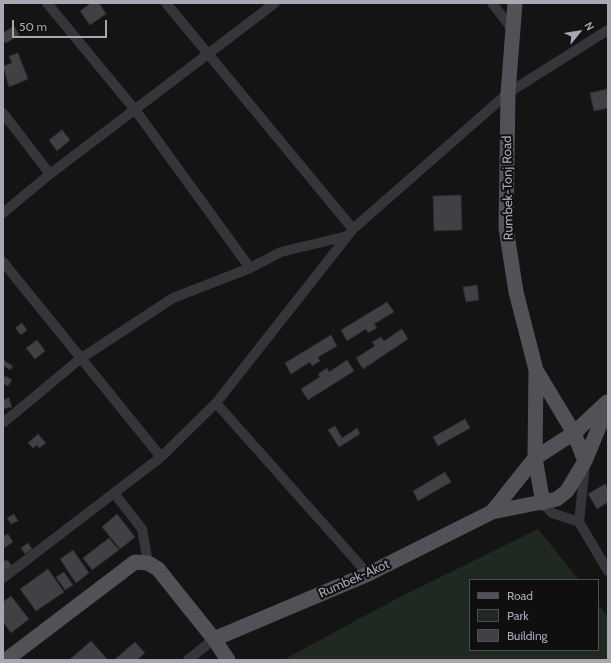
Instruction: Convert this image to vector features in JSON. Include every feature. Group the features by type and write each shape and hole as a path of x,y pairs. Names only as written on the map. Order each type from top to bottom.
{"main road":[{"name":"Rumbek-Tonj Road","path":"515,3 508,93 506,228 516,292 536,370 535,458 544,503"},
{"name":"Rumbek-Tonj Road","path":"536,370 574,433 585,461"},
{"name":"Rumbek-Akot","path":"492,512 535,458 574,433 608,401"},
{"name":"Rumbek-Akot","path":"214,639 368,574 492,512 557,500 567,492 585,461 608,405"},
{"path":"6,660 135,562 148,563 158,569 214,639 228,660"}],"street":[{"path":"46,3 136,111 250,268"},
{"path":"166,3 209,54 350,233"},
{"path":"3,213 50,174 136,111 275,3"},
{"path":"492,3 512,29"},
{"path":"3,578 161,457 216,403 350,233 508,93 608,30"},
{"path":"3,113 50,174"},
{"path":"3,423 80,358 173,298 250,268 281,252 350,233"},
{"path":"3,262 161,457"},
{"path":"216,403 368,574"},
{"path":"585,461 579,522 608,571"},
{"path":"114,493 142,529 148,563"},
{"path":"544,503 552,512 579,522"},
{"path":"188,660 214,639"}],"green space":[{"path":"538,529 578,579 469,579 469,651 599,651 599,605 608,617 608,660 283,660 396,599"}],"building":[{"path":"91,3 99,3 106,14 90,25 80,11"},
{"path":"14,26 19,35 6,43 3,40 3,33"},
{"path":"18,53 28,79 9,87 3,66 12,63 9,56"},
{"path":"607,89 608,108 594,111 590,93"},
{"path":"62,130 70,140 57,151 49,140"},
{"path":"461,195 462,230 434,231 433,196"},
{"path":"477,285 479,300 466,302 463,287"},
{"path":"387,302 394,312 374,324 377,328 368,333 366,329 347,341 341,330"},
{"path":"22,323 27,330 21,335 15,328"},
{"path":"402,329 408,339 363,369 356,358 375,346 372,342 381,337 384,341"},
{"path":"331,335 337,346 318,357 320,361 312,366 310,362 291,374 285,363"},
{"path":"37,340 45,351 35,359 26,348"},
{"path":"3,360 13,366 10,370 3,365"},
{"path":"347,360 354,371 308,400 301,389 320,377 318,374 327,368 329,372"},
{"path":"5,376 12,380 8,386 3,383"},
{"path":"9,398 12,407 3,409 3,400"},
{"path":"465,419 470,428 438,446 433,437"},
{"path":"335,426 342,438 357,428 360,434 339,447 328,430"},
{"path":"38,434 46,443 39,448 37,445 33,448 28,443"},
{"path":"445,472 451,482 418,501 413,491"},
{"path":"605,484 608,488 608,502 597,509 588,494"},
{"path":"14,514 18,521 11,524 7,518"},
{"path":"117,514 135,537 120,549 102,527"},
{"path":"8,534 13,542 4,548 3,537"},
{"path":"109,538 119,550 92,570 83,558"},
{"path":"28,543 32,549 25,554 21,548"},
{"path":"73,550 89,573 76,583 60,559"},
{"path":"7,560 12,566 3,572 3,562"},
{"path":"48,569 64,592 36,611 20,589"},
{"path":"64,572 73,585 65,590 56,577"},
{"path":"11,596 29,619 11,633 3,622 3,602"},
{"path":"91,641 108,660 69,660 83,648"},
{"path":"135,642 145,653 137,660 114,660"}]}
